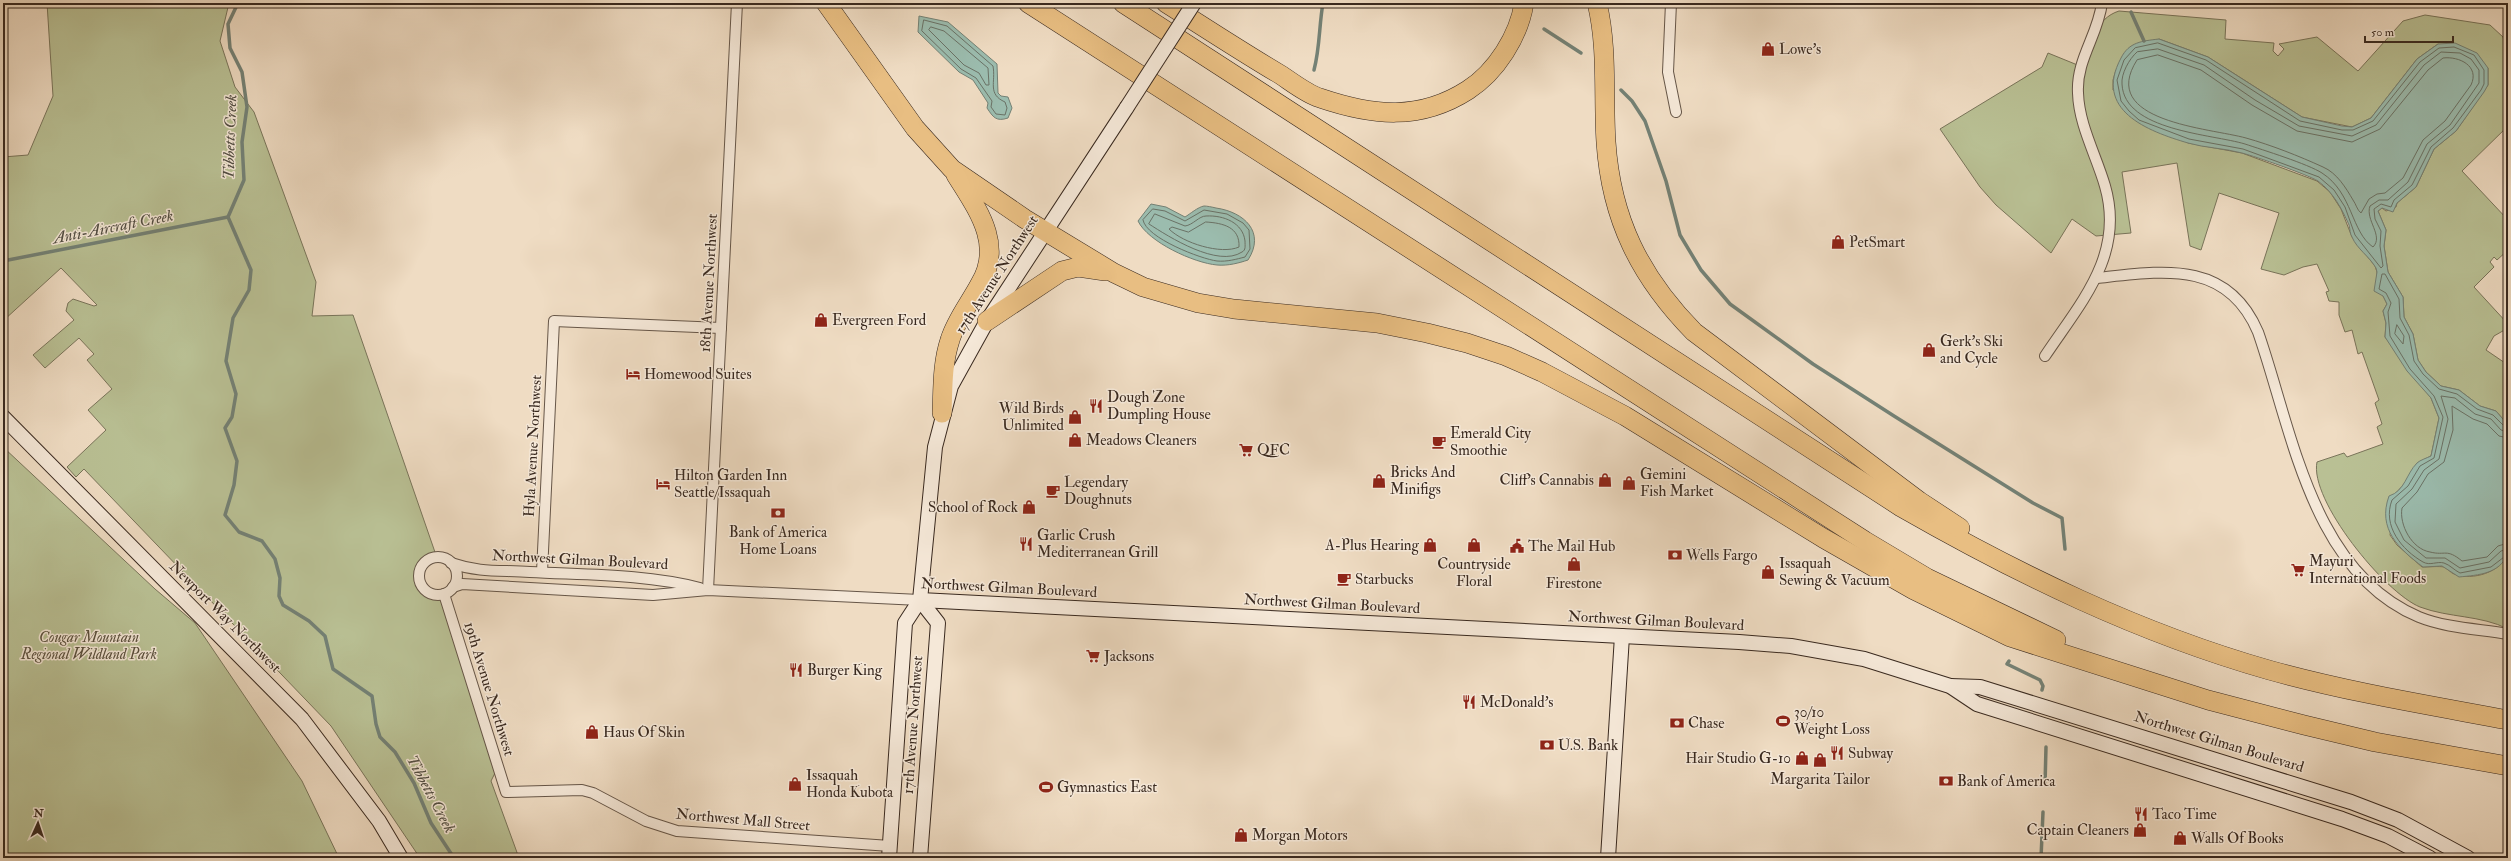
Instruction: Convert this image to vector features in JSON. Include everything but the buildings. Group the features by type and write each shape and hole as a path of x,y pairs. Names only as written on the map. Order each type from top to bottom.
{"highway":[{"path":"826,3 915,128 952,169 984,225 989,239 991,254 986,273 958,320 950,340 944,362 942,413"},
{"path":"1028,3 1878,549 1927,578 2034,631 2208,700"},
{"path":"1123,3 1901,508 1968,546 2046,585 2164,635 2268,670 2344,690 2508,720"},
{"path":"1166,3 1319,98 1374,112 1397,113 1434,108 1455,98 1477,84 1493,68 1516,30 1524,3"},
{"path":"1179,3 1233,38 1319,87 1343,104"},
{"path":"1598,3 1603,44 1606,142 1609,173 1620,219 1637,259 1670,308 1699,337 1919,501 2046,585"},
{"path":"952,169 1046,231 1114,272 1143,287 1198,303 1234,309 1377,323 1467,343 1506,356 1542,372 1624,416 1823,538 1914,590 2010,637 2208,700 2375,742 2508,766"},
{"path":"987,321 1062,271 1078,267 1114,272"}],"street":[{"name":"18th Avenue Northwest","path":"708,590 737,3"},
{"name":"17th Avenue Northwest","path":"890,852 905,623 920,600 930,477 942,413 951,386 987,321 1194,3"},
{"path":"1671,3 1668,72 1676,112"},
{"path":"2045,356 2097,278 2108,244 2110,212 2105,187 2082,117 2078,88 2080,66 2096,28 2102,3"},
{"path":"2097,278 2157,272 2179,272 2215,282 2238,299 2249,314 2258,332 2313,502 2335,542 2349,561 2378,591 2415,615 2443,623 2508,634"},
{"name":"Hyla Avenue Northwest","path":"542,572 554,321 722,328"},
{"name":"Newport Way Northwest","path":"3,417 302,720 379,821 401,858"},
{"path":"442,558 451,563 456,572 453,587 444,594 432,594 424,589 420,582 420,571 430,559 442,558"},
{"name":"Northwest Gilman Boulevard","path":"451,563 482,572 542,572 667,579 708,590"},
{"name":"Northwest Gilman Boulevard","path":"453,587 462,584 653,595 708,590 920,600 1764,644 1828,652 1877,662 1950,686 1980,687 2351,802 2398,820 2468,858"},
{"name":"19th Avenue Northwest","path":"444,594 506,792"},
{"name":"17th Avenue Northwest","path":"920,600 938,624 920,858"},
{"path":"1608,858 1622,636"},
{"name":"Northwest Gilman Boulevard","path":"1950,686 1976,704 2342,819 2388,836 2430,858"},
{"name":"Northwest Mall Street","path":"506,792 582,790 593,793 646,820 678,831 890,852"}],"green space":[{"path":"47,3 229,3 220,41 235,87 254,112 316,282 312,316 353,315 437,558 429,561 423,566 419,577 420,582 429,593 440,595 498,767 491,781 519,858 420,858 331,726 84,469 76,477 67,467 106,430 88,410 112,389 87,360 94,354 79,338 45,368 33,355 74,320 66,311 68,303 73,299 94,306 97,305 61,268 4,320 3,318 3,157 28,155 53,96"},
{"path":"2119,11 2226,20 2225,39 2274,43 2273,51 2278,56 2284,49 2279,44 2317,37 2358,71 2403,21 2425,15 2490,25 2503,37 2508,56 2508,126 2462,171 2508,220 2508,250 2497,260 2494,257 2490,262 2494,267 2474,287 2508,324 2508,328 2494,336 2486,350 2508,365 2508,425 2496,411 2480,406 2459,390 2441,386 2426,372 2418,360 2413,334 2404,317 2403,297 2388,272 2384,246 2386,230 2378,211 2382,208 2386,211 2396,207 2397,203 2416,187 2434,149 2456,131 2488,85 2488,68 2438,44 2417,59 2371,118 2352,127 2302,117 2208,57 2159,39 2116,70 2113,80 2113,90 2188,143 2242,153 2317,181 2330,192 2341,209 2352,237 2375,266 2377,272 2377,283 2387,304 2383,311 2386,323 2385,337 2431,398 2439,418 2431,456 2417,463 2405,483 2395,494 2390,535 2397,545 2422,567 2444,567 2453,573 2462,576 2478,575 2493,570 2499,566 2508,554 2508,629 2487,621 2431,611 2420,607 2405,598 2388,584 2370,565 2352,544 2337,521 2325,499 2318,479 2317,462 2344,453 2347,457 2383,444 2377,427 2382,424 2375,403 2379,400 2362,352 2358,354 2352,330 2345,332 2339,315 2339,302 2329,301 2326,292 2329,291 2317,264 2303,267 2284,275 2261,269 2279,213 2219,193 2201,250 2190,246 2177,163 2122,172 2131,233 2096,236 2072,219 2051,253 1996,205 1980,187 1940,129 2042,67 2048,53 2080,66 2090,42 2099,26 2104,20"},
{"name":"Cougar Mountain Regional Wildland Park","path":"3,447 155,589 195,623 302,781 339,858 3,858"}],"water":[{"path":"919,16 948,22 997,64 998,93 1001,96 1008,97 1012,108 1008,118 995,118 987,108 988,103 973,80 959,72 918,32"},
{"path":"2159,39 2208,57 2302,117 2352,127 2371,118 2417,59 2438,44 2455,43 2477,53 2488,68 2488,85 2484,92 2456,131 2434,149 2416,187 2397,203 2393,212 2382,208 2378,211 2386,230 2384,246 2388,272 2403,297 2404,317 2413,334 2418,360 2426,372 2441,386 2459,390 2480,406 2496,411 2508,425 2508,554 2504,561 2494,570 2481,574 2459,577 2442,566 2423,567 2406,553 2392,537 2388,528 2386,508 2389,496 2399,490 2417,463 2431,456 2439,418 2431,398 2407,371 2385,337 2386,323 2383,311 2387,304 2383,296 2374,291 2377,272 2376,268 2354,241 2349,225 2333,196 2318,181 2259,158 2228,150 2188,143 2156,132 2141,125 2129,116 2119,105 2114,92 2114,76 2124,53 2132,45 2137,43"},
{"path":"1151,204 1166,207 1185,217 1204,206 1226,210 1235,214 1249,225 1253,232 1255,241 1253,250 1248,260 1225,265 1217,265 1185,256 1161,244 1143,229 1138,221"}],"waterway":[{"name":"Tibbetts Creek","path":"238,3 228,24 230,48 242,72 247,107 242,142 244,180 228,217 251,270 249,290 233,318 226,361 236,394 232,417 225,428 237,461 234,485 225,515 239,532 262,541 275,559 280,578 279,596 283,605 309,621 325,636 333,669 372,696 376,724 380,737 395,752 414,783 431,823 454,858"},
{"path":"1314,70 1323,3"},
{"path":"2131,12 2144,41"},
{"path":"1544,29 1581,53"},
{"path":"1621,90 1632,101 1645,121 1666,181 1680,235 1701,270 1730,304 1813,364 2033,503 2062,518 2065,549"},
{"name":"Anti-Aircraft Creek","path":"3,261 228,217"},
{"path":"2009,661 2007,664 2040,680 2043,686 2042,690"},
{"path":"2045,785 2046,747"},
{"path":"2041,858 2043,812"}],"place":[{"name":"Lowe's","path":"1768,49"},
{"name":"PetSmart","path":"1838,242"},
{"name":"Evergreen Ford","path":"821,320"},
{"name":"Gerk's Ski and Cycle","path":"1929,350"},
{"name":"Homewood Suites","path":"633,374"},
{"name":"Dough Zone Dumpling House","path":"1096,406"},
{"name":"Wild Birds Unlimited","path":"1075,417"},
{"name":"Meadows Cleaners","path":"1075,440"},
{"name":"Emerald City Smoothie","path":"1439,442"},
{"name":"QFC","path":"1246,450"},
{"name":"Cliff’s Cannabis","path":"1605,480"},
{"name":"Bricks And Minifigs","path":"1379,481"},
{"name":"Gemini Fish Market","path":"1629,483"},
{"name":"Hilton Garden Inn Seattle/Issaquah","path":"663,484"},
{"name":"Legendary Doughnuts","path":"1053,491"},
{"name":"School of Rock","path":"1029,507"},
{"name":"Bank of America Home Loans","path":"778,513"},
{"name":"Garlic Crush Mediterranean Grill","path":"1026,544"},
{"name":"A-Plus Hearing","path":"1430,545"},
{"name":"Countryside Floral","path":"1474,545"},
{"name":"The Mail Hub","path":"1517,546"},
{"name":"Wells Fargo","path":"1675,555"},
{"name":"Firestone","path":"1574,564"},
{"name":"Mayuri International Foods","path":"2298,570"},
{"name":"Issaquah Sewing & Vacuum","path":"1768,572"},
{"name":"Starbucks","path":"1344,579"},
{"name":"Jacksons","path":"1093,656"},
{"name":"Burger King","path":"796,670"},
{"name":"McDonald's","path":"1469,702"},
{"name":"30/10 Weight Loss","path":"1783,721"},
{"name":"Chase","path":"1677,723"},
{"name":"Haus Of Skin","path":"592,732"},
{"name":"U.S. Bank","path":"1547,745"},
{"name":"Subway","path":"1837,753"},
{"name":"Hair Studio G-10","path":"1802,758"},
{"name":"Margarita Tailor","path":"1820,760"},
{"name":"Bank of America","path":"1946,781"},
{"name":"Issaquah Honda Kubota","path":"795,784"},
{"name":"Gymnastics East","path":"1046,787"},
{"name":"Taco Time","path":"2141,814"},
{"name":"Captain Cleaners","path":"2140,830"},
{"name":"Morgan Motors","path":"1241,835"},
{"name":"Walls Of Books","path":"2180,838"}]}
